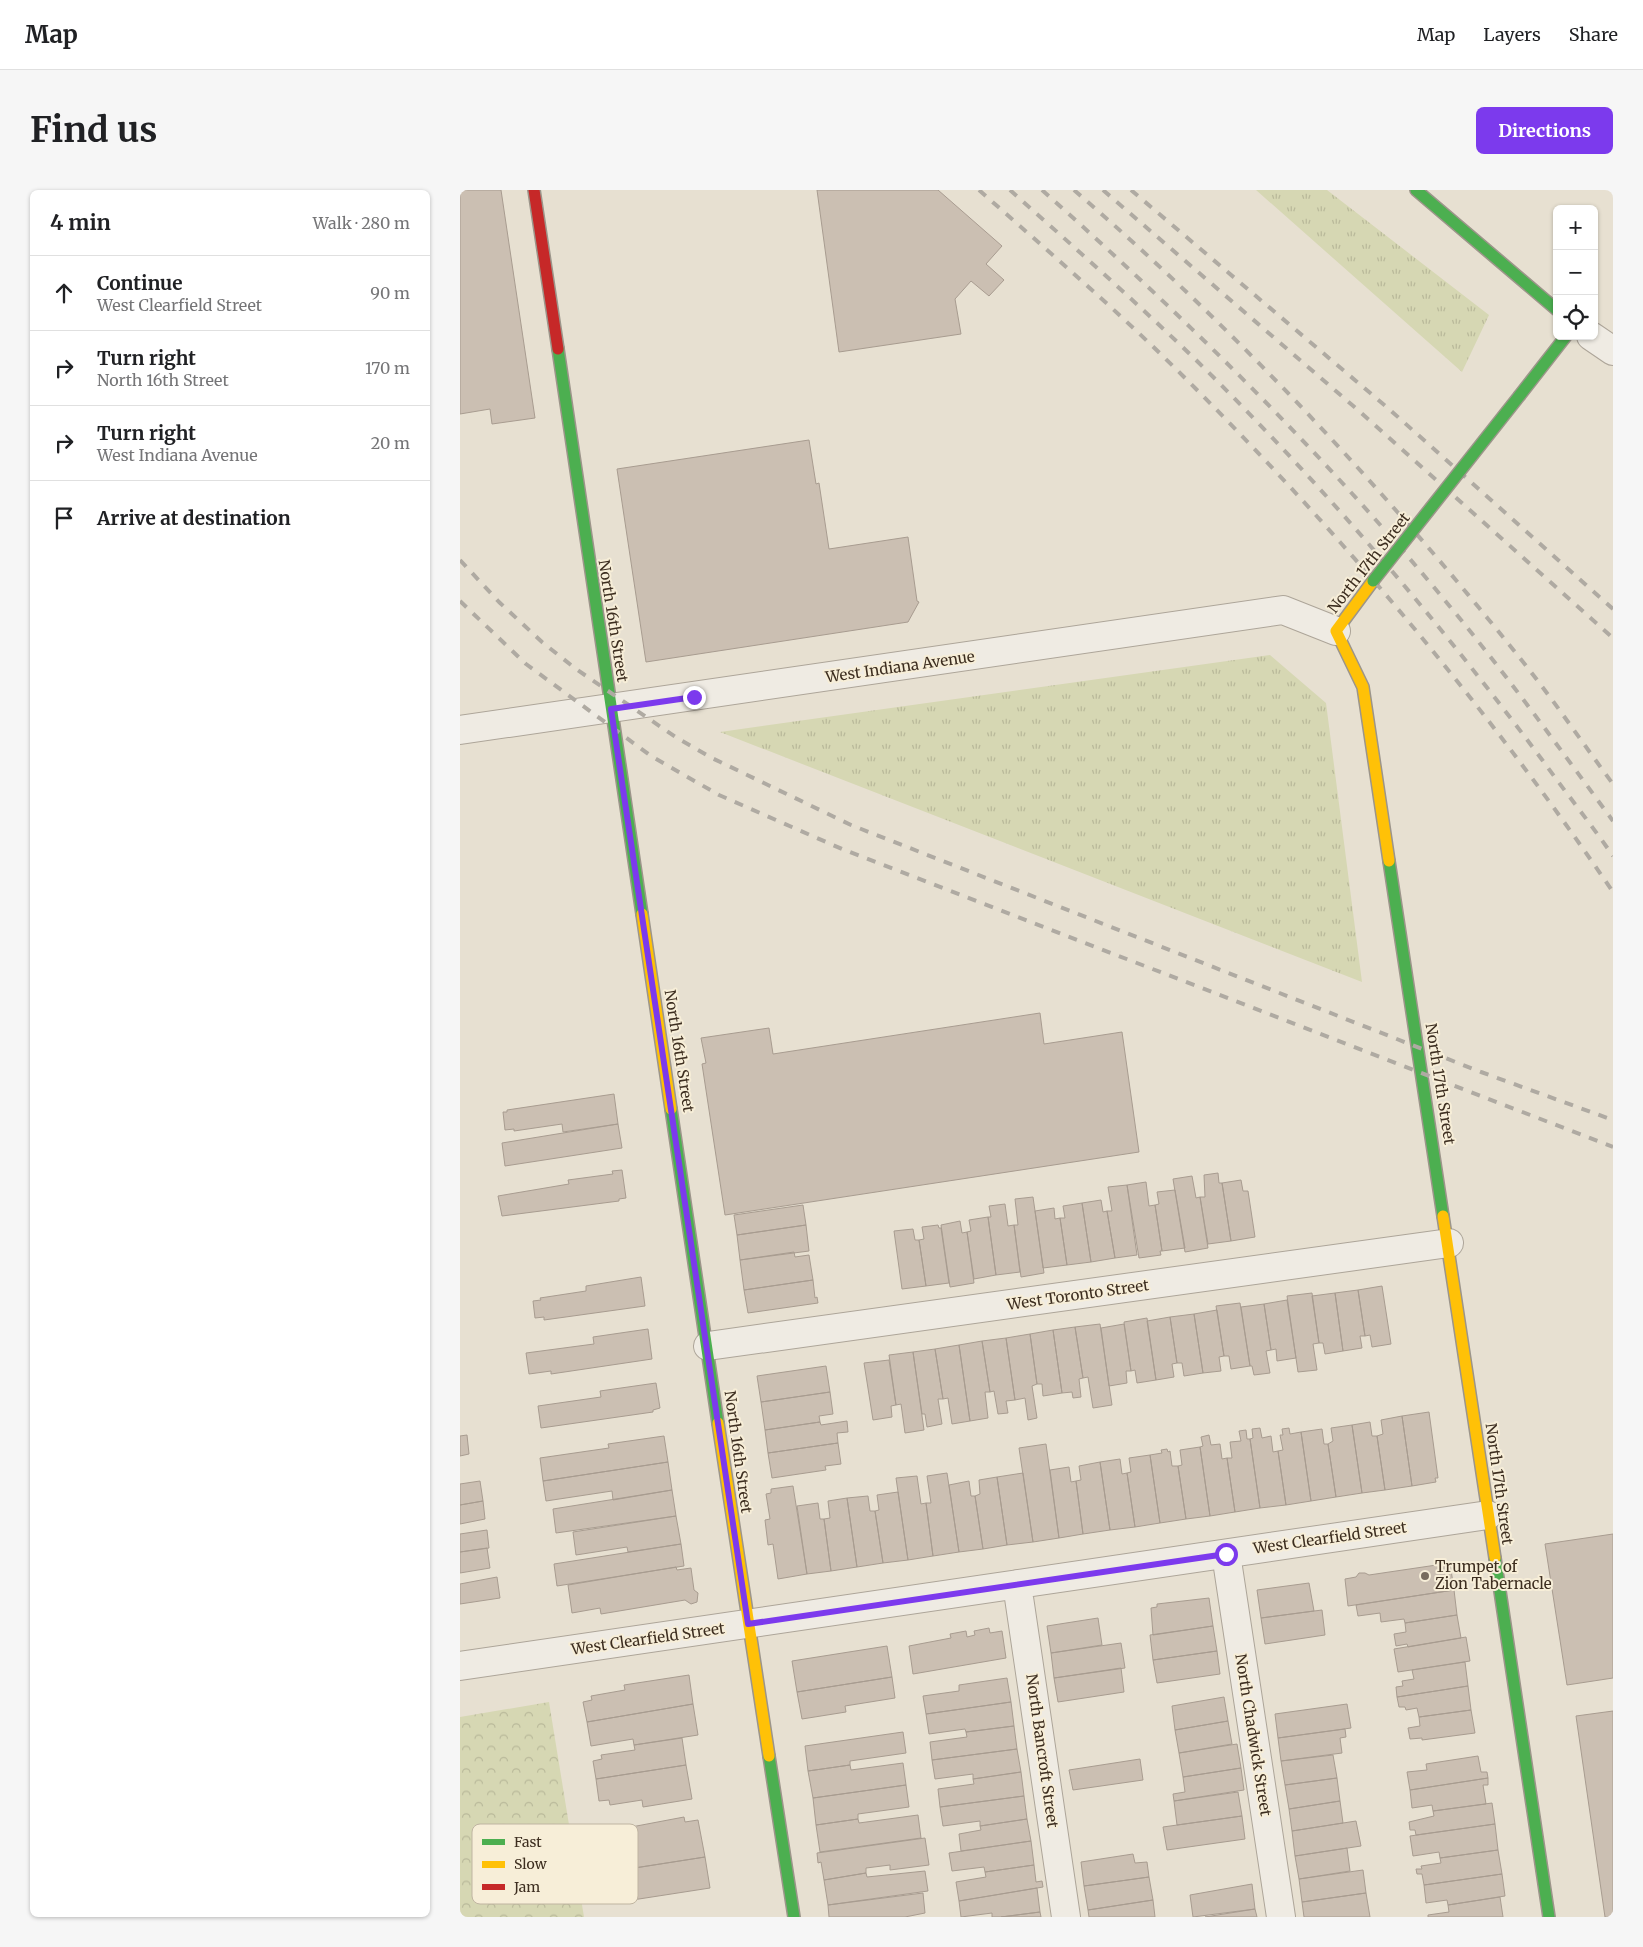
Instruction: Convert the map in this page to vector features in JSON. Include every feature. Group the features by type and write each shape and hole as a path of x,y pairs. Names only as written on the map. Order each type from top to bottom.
{"street":[{"name":"North 16th Street","path":"534,190 748,1624 794,1917"},
{"path":"1416,190 1553,307"},
{"name":"North 17th Street","path":"1549,1917 1364,687 1336,630 1563,340"},
{"path":"1597,340 1613,351"},
{"name":"West Indiana Avenue","path":"460,730 1283,610 1336,630"},
{"name":"West Toronto Street","path":"708,1346 1448,1243"},
{"name":"West Clearfield Street","path":"460,1666 1488,1515"},
{"name":"North Chadwick Street","path":"1226,1554 1281,1917"},
{"name":"North Bancroft Street","path":"1017,1584 1066,1917"}],"green space":[{"path":"1256,190 1327,190 1489,315 1462,372"},
{"path":"1270,655 1326,703 1362,982 720,732"},
{"path":"549,1702 569,1824 472,1824 472,1904 582,1904 584,1917 460,1917 460,1717"}],"building":[{"path":"460,190 501,190 535,418 492,424 490,409 460,414"},
{"path":"817,190 938,190 1002,246 986,264 1004,280 989,296 971,281 955,299 961,334 839,352"},
{"path":"809,440 816,484 819,483 829,549 908,537 917,601 919,602 908,622 646,662 617,469"},
{"path":"1040,1013 1044,1044 1122,1032 1139,1152 725,1215 702,1064 706,1063 701,1038 769,1028 773,1054"},
{"path":"614,1094 618,1124 563,1132 562,1124 514,1131 514,1129 505,1130 503,1112 507,1112 507,1110"},
{"path":"618,1124 622,1148 505,1166 502,1143"},
{"path":"622,1170 626,1198 619,1199 619,1201 502,1216 498,1196 569,1184 568,1180 613,1174 612,1171"},
{"path":"1218,1173 1219,1183 1222,1183 1231,1241 1208,1244 1200,1197 1205,1197 1204,1175"},
{"path":"1192,1176 1196,1198 1200,1197 1208,1248 1185,1252 1173,1179"},
{"path":"1241,1180 1243,1191 1248,1191 1255,1237 1231,1241 1222,1183"},
{"path":"1146,1182 1149,1206 1155,1205 1162,1251 1160,1251 1161,1255 1139,1258 1127,1185"},
{"path":"1127,1185 1137,1255 1115,1258 1107,1211 1112,1211 1108,1187"},
{"path":"1175,1190 1185,1248 1162,1251 1155,1205 1159,1204 1157,1192"},
{"path":"1033,1197 1044,1273 1021,1277 1014,1225 1018,1225 1015,1199"},
{"path":"1101,1200 1103,1212 1107,1211 1115,1258 1091,1262 1082,1203"},
{"path":"1082,1203 1091,1262 1067,1265 1060,1218 1065,1218 1063,1206"},
{"path":"1005,1204 1008,1226 1014,1225 1020,1272 996,1275 988,1217 991,1217 989,1206"},
{"path":"803,1205 806,1225 737,1235 734,1215"},
{"path":"1054,1208 1055,1219 1060,1218 1067,1265 1043,1268 1035,1211"},
{"path":"988,1217 996,1275 974,1279 967,1232 971,1231 969,1220"},
{"path":"960,1221 962,1233 967,1232 974,1283 950,1287 941,1225"},
{"path":"806,1225 809,1251 740,1260 737,1235"},
{"path":"938,1225 941,1228 949,1283 926,1286 919,1240 924,1239 922,1227"},
{"path":"913,1229 915,1240 919,1240 926,1286 902,1289 894,1231"},
{"path":"794,1252 795,1257 809,1255 813,1280 744,1290 740,1260"},
{"path":"641,1277 645,1306 544,1320 544,1317 535,1318 533,1301 541,1300 540,1298 586,1291 586,1286"},
{"path":"813,1280 815,1298 817,1297 818,1303 748,1313 744,1290"},
{"path":"1382,1286 1391,1344 1372,1347 1370,1335 1365,1336 1358,1290"},
{"path":"1358,1290 1365,1336 1360,1336 1362,1348 1343,1351 1335,1293"},
{"path":"1312,1293 1319,1343 1313,1344 1317,1370 1298,1372 1287,1296"},
{"path":"1335,1293 1343,1351 1325,1354 1323,1343 1319,1343 1312,1296"},
{"path":"1287,1300 1296,1358 1277,1361 1276,1349 1271,1350 1264,1304"},
{"path":"1240,1303 1250,1366 1231,1369 1229,1356 1224,1356 1216,1306"},
{"path":"1264,1304 1271,1350 1266,1351 1270,1373 1254,1375 1252,1366 1250,1366 1241,1307"},
{"path":"1217,1310 1224,1356 1219,1357 1221,1371 1203,1373 1194,1314"},
{"path":"1194,1314 1203,1373 1184,1376 1182,1363 1177,1363 1170,1317"},
{"path":"1170,1317 1177,1363 1172,1364 1174,1377 1156,1380 1147,1321"},
{"path":"1147,1318 1156,1380 1137,1383 1135,1370 1131,1371 1124,1322"},
{"path":"1100,1324 1112,1405 1093,1408 1088,1377 1083,1378 1075,1327"},
{"path":"1124,1324 1131,1371 1126,1371 1127,1383 1109,1386 1101,1328"},
{"path":"1075,1327 1083,1378 1079,1379 1081,1397 1073,1398 1072,1392 1062,1393 1053,1330"},
{"path":"648,1329 652,1359 551,1374 551,1371 529,1374 526,1353 594,1344 593,1337"},
{"path":"1053,1330 1062,1393 1043,1396 1042,1384 1037,1384 1030,1334"},
{"path":"1030,1334 1037,1384 1032,1386 1037,1418 1028,1420 1025,1398 1015,1400 1006,1338"},
{"path":"1006,1338 1015,1400 1006,1401 1008,1413 998,1414 994,1391 990,1392 982,1341"},
{"path":"982,1341 990,1392 985,1392 988,1418 970,1421 959,1345"},
{"path":"959,1345 970,1421 952,1424 948,1398 943,1399 935,1349"},
{"path":"935,1349 943,1399 938,1399 942,1424 927,1427 925,1414 922,1414 913,1352"},
{"path":"913,1352 924,1430 905,1433 901,1404 896,1405 889,1355"},
{"path":"889,1360 896,1405 891,1406 892,1417 873,1420 864,1363"},
{"path":"826,1366 830,1392 761,1402 757,1376"},
{"path":"656,1383 660,1408 653,1410 653,1412 541,1428 538,1406 601,1397 600,1391"},
{"path":"830,1392 833,1414 819,1416 820,1422 765,1430 761,1402"},
{"path":"1429,1412 1438,1478 1435,1478 1436,1482 1412,1486 1402,1416"},
{"path":"1402,1416 1412,1486 1385,1490 1377,1436 1383,1434 1381,1420"},
{"path":"847,1421 848,1432 837,1433 838,1443 768,1453 765,1430 820,1422 821,1425"},
{"path":"1370,1422 1372,1436 1377,1436 1385,1490 1362,1493 1352,1425"},
{"path":"1352,1425 1362,1493 1336,1497 1328,1444 1333,1441 1331,1428"},
{"path":"1260,1428 1262,1438 1271,1436 1273,1452 1278,1451 1286,1505 1260,1508 1250,1439 1253,1438 1252,1429"},
{"path":"1289,1428 1290,1434 1301,1432 1311,1501 1286,1505 1278,1451 1283,1450 1280,1435 1283,1435 1282,1429"},
{"path":"1322,1429 1324,1444 1328,1444 1336,1497 1311,1501 1301,1432"},
{"path":"1246,1430 1247,1439 1250,1439 1260,1508 1235,1512 1227,1458 1232,1458 1230,1442 1241,1441 1239,1431"},
{"path":"467,1435 469,1454 460,1456 460,1436"},
{"path":"1209,1435 1211,1445 1220,1444 1222,1459 1227,1458 1235,1512 1210,1516 1200,1447 1203,1446 1201,1437"},
{"path":"664,1436 668,1462 543,1481 540,1458 609,1448 608,1444"},
{"path":"838,1443 841,1464 825,1466 826,1470 772,1478 768,1453"},
{"path":"1046,1444 1059,1538 1033,1542 1019,1448"},
{"path":"1200,1447 1210,1516 1186,1519 1178,1466 1182,1465 1180,1450"},
{"path":"1167,1449 1168,1452 1170,1451 1172,1466 1178,1466 1186,1519 1160,1523 1150,1455 1162,1453 1161,1450"},
{"path":"1150,1455 1160,1523 1135,1527 1127,1473 1131,1472 1129,1458"},
{"path":"1120,1459 1122,1474 1127,1473 1135,1527 1110,1530 1100,1462"},
{"path":"668,1462 672,1490 613,1500 612,1491 546,1501 543,1481"},
{"path":"1100,1462 1110,1530 1083,1534 1076,1481 1081,1480 1079,1466"},
{"path":"1069,1467 1071,1482 1076,1481 1083,1534 1059,1538 1050,1470"},
{"path":"947,1473 959,1552 933,1556 926,1503 931,1503 927,1476"},
{"path":"1023,1473 1033,1542 1007,1545 997,1477"},
{"path":"917,1476 921,1504 926,1503 933,1556 908,1560 896,1478"},
{"path":"997,1477 1007,1545 983,1549 975,1496 980,1494 979,1480"},
{"path":"480,1481 483,1501 460,1505 460,1484"},
{"path":"969,1481 971,1496 975,1496 983,1549 959,1552 949,1485"},
{"path":"793,1486 807,1574 778,1579 773,1544 768,1545 765,1520 770,1519 766,1494 771,1493 771,1489"},
{"path":"672,1490 676,1516 556,1533 553,1509"},
{"path":"898,1492 908,1560 883,1563 875,1511 879,1510 877,1495"},
{"path":"868,1496 870,1511 875,1511 883,1563 857,1567 847,1498"},
{"path":"847,1498 857,1567 831,1571 824,1519 830,1518 828,1501"},
{"path":"483,1501 485,1519 460,1524 460,1505"},
{"path":"818,1503 820,1519 824,1519 831,1571 807,1574 797,1506"},
{"path":"676,1516 681,1544 628,1552 627,1547 576,1555 573,1532"},
{"path":"487,1530 489,1548 460,1552 460,1534"},
{"path":"1613,1534 1613,1678 1567,1685 1545,1544"},
{"path":"681,1544 684,1566 557,1586 554,1564"},
{"path":"487,1548 490,1568 460,1573 460,1552"},
{"path":"1450,1563 1454,1590 1348,1606 1345,1579 1356,1577 1359,1573 1369,1575"},
{"path":"676,1567 677,1570 691,1568 694,1590 698,1593 697,1602 691,1604 685,1600 601,1614 600,1608 572,1613 568,1585"},
{"path":"497,1577 500,1598 460,1604 460,1584"},
{"path":"1309,1583 1314,1611 1261,1618 1257,1590"},
{"path":"1454,1590 1457,1615 1405,1623 1404,1619 1381,1622 1380,1613 1358,1616 1356,1605"},
{"path":"1209,1598 1213,1626 1153,1635 1151,1608 1157,1607 1157,1604"},
{"path":"1322,1610 1325,1635 1265,1644 1261,1618"},
{"path":"1457,1615 1461,1638 1408,1647 1407,1644 1396,1646 1394,1634 1406,1632 1405,1623"},
{"path":"1098,1618 1102,1645 1051,1653 1047,1626"},
{"path":"1213,1626 1217,1651 1153,1660 1150,1635"},
{"path":"989,1628 990,1633 1002,1631 1006,1658 913,1674 909,1646 951,1638 950,1634 966,1631 967,1637 975,1635 974,1631"},
{"path":"1466,1637 1470,1661 1398,1672 1394,1649"},
{"path":"1121,1643 1125,1668 1054,1678 1051,1653"},
{"path":"887,1646 892,1677 797,1692 792,1661"},
{"path":"1217,1651 1220,1674 1157,1683 1153,1660"},
{"path":"1465,1662 1468,1686 1397,1697 1396,1687 1403,1686 1402,1681 1414,1679 1412,1670"},
{"path":"1121,1668 1124,1692 1058,1702 1054,1678"},
{"path":"689,1675 693,1704 587,1722 583,1702 592,1700 591,1696 625,1690 624,1685"},
{"path":"892,1677 895,1698 845,1706 846,1712 802,1719 797,1692"},
{"path":"1007,1678 1011,1702 926,1714 923,1696 959,1691 959,1685"},
{"path":"1468,1686 1471,1710 1419,1717 1417,1708 1406,1710 1405,1707 1399,1707 1397,1697"},
{"path":"1224,1697 1228,1721 1175,1730 1172,1706"},
{"path":"1011,1702 1014,1726 966,1732 965,1729 929,1734 926,1714"},
{"path":"693,1704 698,1735 634,1745 633,1739 591,1746 587,1722"},
{"path":"1347,1704 1351,1728 1278,1738 1275,1714"},
{"path":"1471,1710 1475,1733 1422,1740 1422,1738 1410,1739 1408,1728 1420,1726 1419,1717"},
{"path":"1613,1711 1613,1917 1605,1917 1576,1716"},
{"path":"1228,1721 1232,1744 1179,1753 1175,1730"},
{"path":"1014,1726 1017,1749 932,1760 930,1742 967,1737 966,1732"},
{"path":"1345,1729 1346,1737 1340,1738 1342,1753 1281,1761 1278,1738"},
{"path":"903,1732 906,1753 850,1761 850,1765 808,1771 805,1746"},
{"path":"682,1738 686,1765 596,1779 593,1761 602,1759 601,1755 635,1750 634,1745"},
{"path":"1237,1744 1241,1768 1183,1777 1179,1753"},
{"path":"1017,1749 1021,1772 973,1779 973,1774 935,1779 932,1760"},
{"path":"1333,1755 1337,1778 1285,1785 1281,1761"},
{"path":"1478,1756 1481,1772 1487,1772 1488,1778 1410,1790 1407,1772 1427,1770 1426,1764"},
{"path":"1140,1759 1143,1780 1073,1790 1069,1770"},
{"path":"903,1763 906,1785 813,1798 808,1771 850,1765 851,1770"},
{"path":"686,1765 692,1799 643,1807 642,1800 610,1805 609,1800 599,1801 596,1779"},
{"path":"1241,1768 1244,1790 1174,1801 1173,1794 1185,1792 1183,1777"},
{"path":"1021,1772 1024,1796 940,1807 938,1789 974,1784 973,1779"},
{"path":"1337,1778 1340,1801 1289,1809 1285,1785"},
{"path":"1488,1778 1488,1785 1483,1785 1486,1804 1433,1811 1432,1805 1412,1808 1410,1790"},
{"path":"906,1785 909,1807 858,1814 858,1819 816,1825 813,1798"},
{"path":"1238,1792 1242,1816 1177,1825 1174,1801"},
{"path":"1024,1796 1027,1819 980,1826 980,1821 943,1826 940,1807"},
{"path":"1340,1801 1343,1823 1292,1831 1289,1809"},
{"path":"1492,1803 1495,1824 1416,1835 1415,1830 1410,1830 1409,1822 1434,1816 1433,1811"},
{"path":"918,1815 921,1838 820,1852 816,1825 858,1819 859,1823"},
{"path":"1242,1816 1245,1839 1167,1850 1163,1827"},
{"path":"684,1817 685,1822 698,1820 705,1857 638,1867 638,1826"},
{"path":"1027,1819 1031,1841 961,1851 959,1834 981,1830 980,1826"},
{"path":"1356,1821 1361,1846 1295,1856 1292,1831"},
{"path":"1495,1824 1498,1850 1440,1858 1439,1852 1413,1856 1410,1836"},
{"path":"925,1838 929,1865 890,1870 890,1865 866,1868 866,1873 824,1880 821,1862 818,1863 817,1853"},
{"path":"1031,1841 1034,1865 985,1872 984,1867 952,1871 949,1853"},
{"path":"1347,1848 1350,1871 1299,1879 1295,1856"},
{"path":"1498,1850 1502,1874 1424,1885 1422,1874 1417,1874 1416,1869 1422,1869 1421,1866 1441,1863 1440,1858"},
{"path":"1133,1854 1135,1863 1147,1862 1149,1877 1084,1886 1081,1862"},
{"path":"705,1857 710,1888 638,1899 638,1868"},
{"path":"1034,1865 1036,1882 1042,1881 1043,1887 959,1901 956,1882 986,1877 985,1872"},
{"path":"1363,1870 1366,1893 1302,1902 1299,1879"},
{"path":"925,1871 928,1891 828,1905 824,1880 866,1873 867,1877"},
{"path":"1502,1874 1505,1896 1448,1905 1447,1900 1426,1903 1424,1885"},
{"path":"1149,1877 1153,1900 1088,1910 1084,1886"},
{"path":"1252,1884 1255,1909 1193,1917 1190,1895"},
{"path":"1037,1888 1040,1912 1001,1917 992,1917 992,1913 961,1917 959,1901"},
{"path":"923,1893 925,1913 905,1917 829,1917 828,1905"},
{"path":"1366,1893 1370,1917 1304,1917 1302,1902"},
{"path":"1500,1897 1503,1917 1428,1917 1428,1915 1449,1912 1448,1905"},
{"path":"1153,1900 1155,1917 1089,1917 1088,1910"},
{"path":"1255,1909 1257,1917 1205,1917"},
{"path":"1040,1912 1041,1917 1001,1917"}],"railway":[{"path":"979,190 1133,328 1183,376 1300,497 1356,560 1463,689 1565,823 1613,892"},
{"path":"1010,190 1197,361 1244,408 1334,505 1421,605 1462,656 1613,856"},
{"path":"1042,190 1203,340 1306,444 1356,498 1405,553 1473,635 1613,821"},
{"path":"1074,190 1136,244 1254,358 1367,478 1422,540 1527,667 1613,784"},
{"path":"1103,190 1359,411 1613,638"},
{"path":"1131,190 1389,409 1613,609"},
{"path":"460,560 499,602 542,642 576,669 677,738 712,758 851,825 1481,1072 1613,1120"},
{"path":"460,601 526,664 651,756 719,795 842,849 1613,1147"}],"traffic: fast":[{"path":"1416,190 1553,307"},
{"path":"1520,395 1563,340"},
{"path":"558,349 642,914"},
{"path":"1373,581 1520,395"},
{"path":"1389,861 1443,1216"},
{"path":"671,1109 718,1423"},
{"path":"1495,1558 1549,1917"},
{"path":"769,1756 794,1917"}],"traffic: slow":[{"path":"1373,581 1336,631 1363,687 1389,861"},
{"path":"642,914 671,1109"},
{"path":"1443,1216 1495,1558"},
{"path":"718,1423 769,1756"}],"traffic: jam":[{"path":"534,190 558,349"}],"place":[{"name":"Trumpet of Zion Tabernacle","path":"1425,1576"}],"route":[{"path":"694,697 611,709 708,1346 748,1624 1226,1554"}]}
